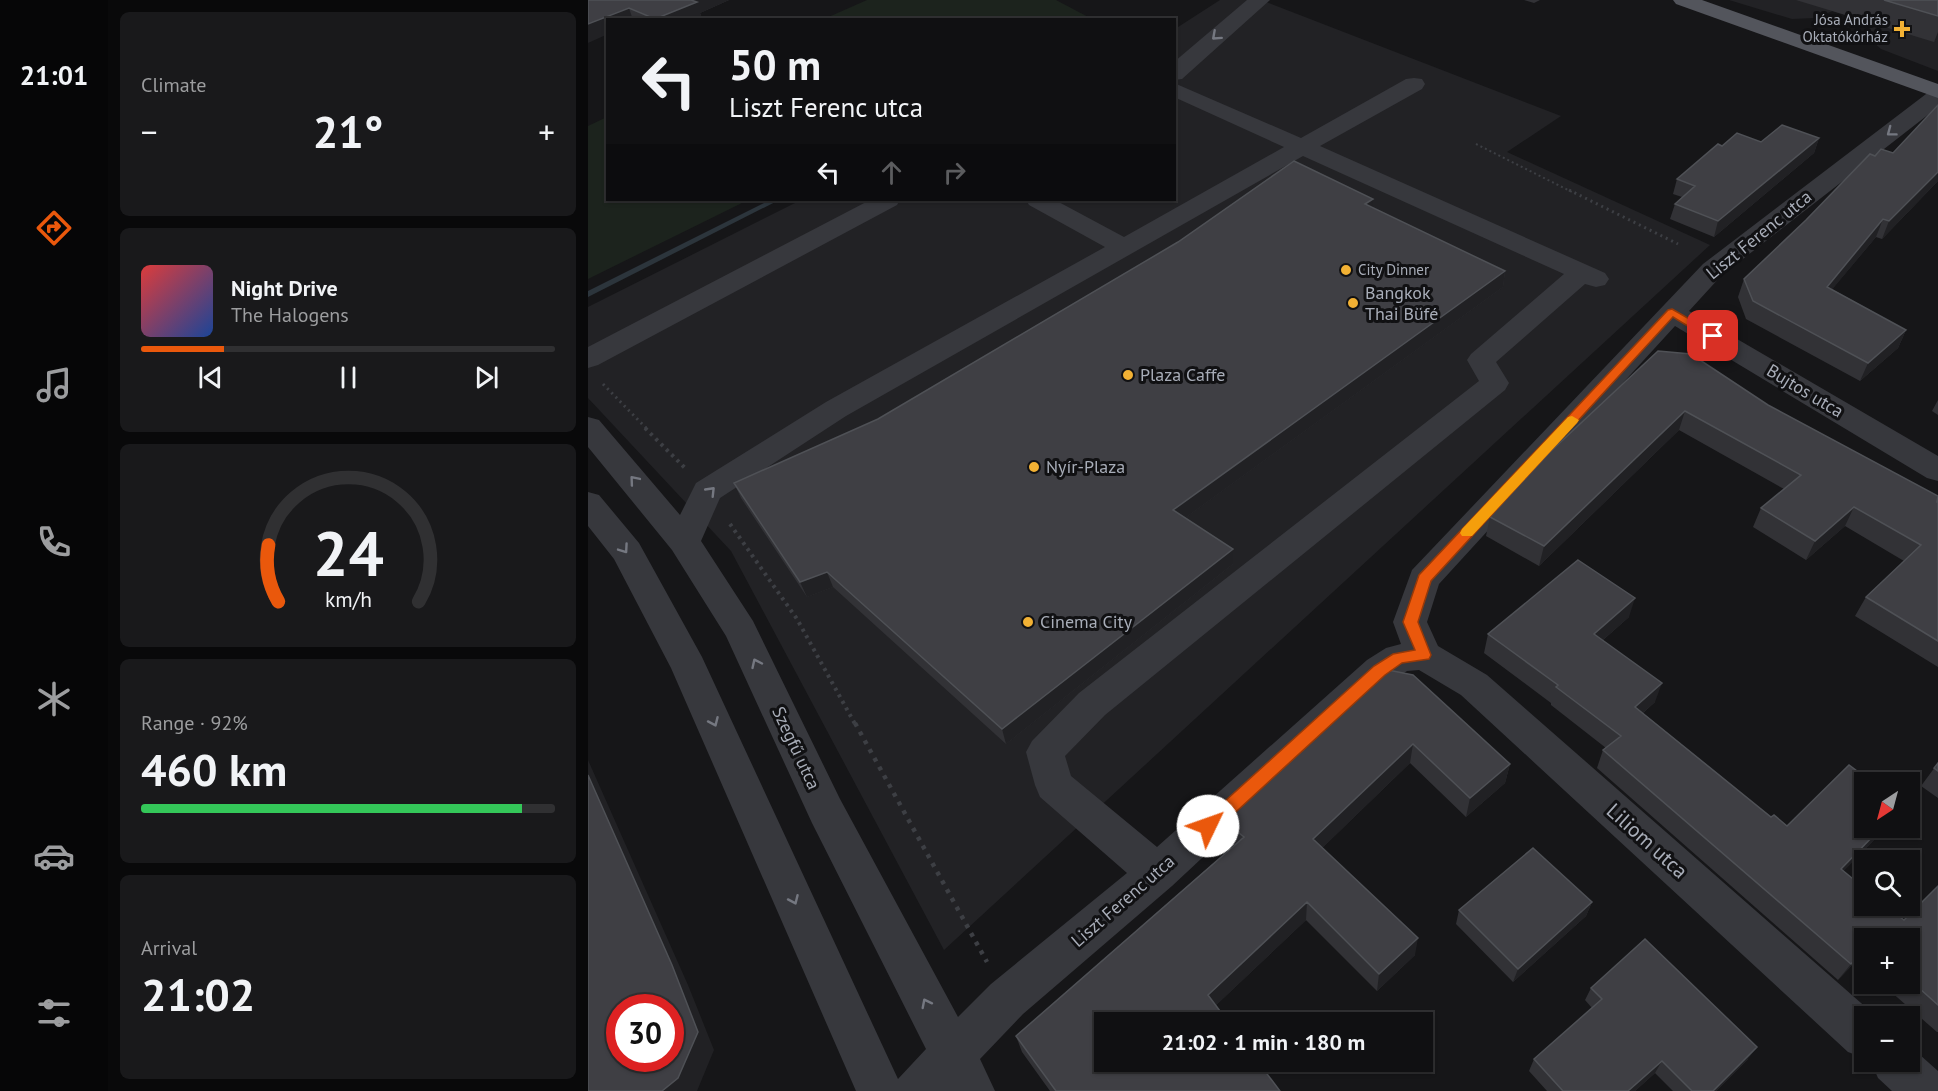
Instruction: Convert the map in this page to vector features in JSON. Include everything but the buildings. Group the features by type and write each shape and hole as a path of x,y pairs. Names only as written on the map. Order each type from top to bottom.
{"main road":[{"path":"1683,0 1935,88"}],"street":[{"path":"1176,72 1243,12 1260,0"},
{"path":"684,542 707,491 836,409 1414,84"},
{"name":"Liszt Ferenc utca","path":"917,1091 962,1073 1007,999 1157,873 1380,670 1399,658 1424,655 1410,622 1424,579 1672,312 1726,258 1935,88"},
{"path":"1157,873 1054,785 1045,752 1092,704 1496,383 1481,360 1589,276 1176,90"},
{"path":"592,368 886,201"},
{"path":"1040,201 1124,247"},
{"name":"Bujtos utca","path":"1672,312 1938,470"},
{"name":"Szegfű utca","path":"588,427 684,542 741,631 826,811 962,1073"},
{"path":"588,503 627,552 689,667 880,1091"},
{"name":"Liliom utca","path":"1424,655 1474,685 1854,1027"},
{"path":"1905,1072 1926,1091"}],"path":[{"path":"1847,21 1852,18"},
{"path":"1476,144 1678,244"},
{"path":"592,368 707,491 797,619 1007,999"}],"shaded area":[{"path":"867,0 1056,0 1090,18 826,18"},
{"path":"1220,0 1261,0 1561,116 1507,152 1710,245 944,950 731,551 588,398 588,307 799,201 1176,201 1176,28"},
{"name":"Jósa András Oktatókórház","path":"1729,0 1938,0 1938,71 1881,49 1866,36 1867,22 1833,11 1814,18 1792,19"},
{"path":"606,117 606,201 746,201 588,279 588,126"}],"waterway":[{"path":"588,294 773,201"}],"slow traffic":[{"path":"1467,533 1572,420"}],"place":[{"name":"Jósa András Oktatókórház","path":"1902,29"},
{"name":"City Dinner","path":"1346,270"},
{"name":"Bangkok Thai Büfé","path":"1353,303"},
{"name":"Plaza Caffe","path":"1128,375"},
{"name":"Nyír-Plaza","path":"1034,467"},
{"name":"Cinema City","path":"1028,622"}],"route":[{"path":"1208,826 1380,670 1399,658 1424,655 1410,622 1424,579 1672,312 1713,336"}]}
